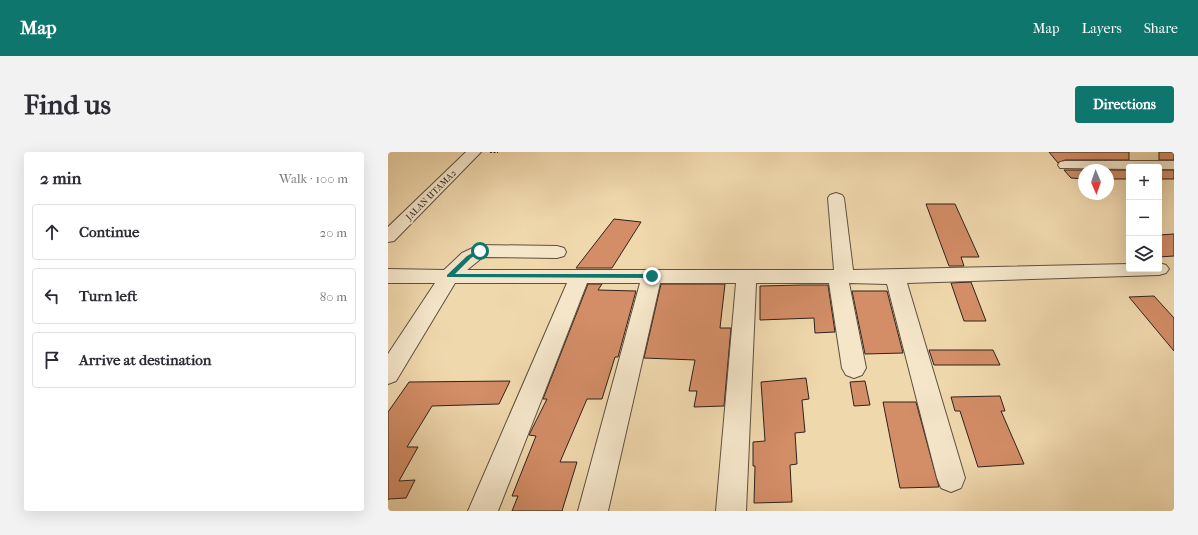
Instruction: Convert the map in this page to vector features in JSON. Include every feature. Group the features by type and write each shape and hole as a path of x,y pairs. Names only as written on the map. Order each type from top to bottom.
{"street":[{"name":"JALAN UTAMA2","path":"388,238 474,152"},
{"path":"1131,152 1144,164"},
{"path":"1065,165 1126,165"},
{"path":"1162,165 1174,165"},
{"path":"836,198 841,277 854,368"},
{"path":"388,374 449,276 469,257 480,251 557,252"},
{"path":"1162,269 1174,268"},
{"path":"388,276 895,277 1126,270"},
{"path":"483,511 580,276"},
{"path":"593,511 652,276"},
{"path":"732,511 746,277"},
{"path":"895,277 951,478"}],"building":[{"path":"1049,152 1129,152 1129,160 1065,160 1058,163"},
{"path":"1159,152 1174,152 1174,160 1159,160"},
{"path":"1064,170 1078,170 1078,179 1071,178"},
{"path":"1114,170 1126,170 1126,179 1114,179"},
{"path":"1162,170 1174,170 1174,179 1162,179"},
{"path":"926,204 955,204 979,257 961,257 964,266 949,266"},
{"path":"614,219 641,222 612,268 576,268"},
{"path":"1174,234 1174,256 1162,257 1162,235"},
{"path":"971,282 986,321 964,321 951,283"},
{"path":"588,284 602,284 598,290 636,291 618,357 615,357 602,399 587,399 560,462 577,462 562,511 512,511 518,496 512,496 536,436 529,435 547,399 543,399"},
{"path":"661,284 725,284 720,328 731,328 724,406 694,407 697,391 689,391 695,360 644,358"},
{"path":"828,285 835,332 815,333 814,318 760,320 760,286"},
{"path":"852,291 887,291 903,353 865,354"},
{"path":"1154,296 1174,318 1174,351 1129,297"},
{"path":"929,350 993,350 1000,365 934,365"},
{"path":"806,378 809,399 802,400 805,432 795,433 797,464 790,465 792,502 754,503 755,466 753,466 753,442 765,441 761,382"},
{"path":"510,381 499,404 432,406 407,447 418,447 399,481 415,480 406,498 388,500 388,412 409,382"},
{"path":"865,381 870,405 854,406 850,382"},
{"path":"1000,396 1005,411 1001,411 1024,464 978,467 960,411 955,411 951,397"},
{"path":"883,402 916,402 939,487 900,488"}],"route":[{"path":"480,251 469,257 449,276 652,276"}]}
